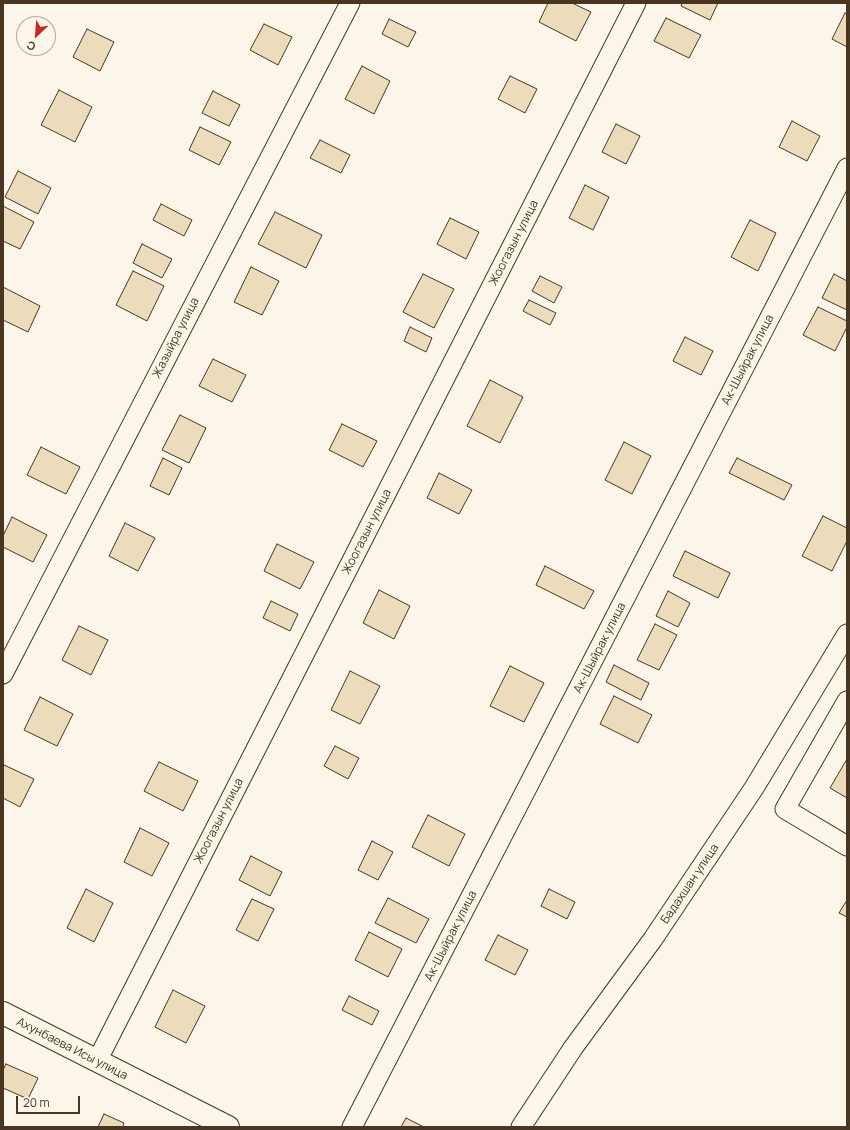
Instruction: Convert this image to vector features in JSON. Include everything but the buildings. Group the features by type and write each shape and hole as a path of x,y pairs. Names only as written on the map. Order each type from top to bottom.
{"main road":[{"name":"Ахунбаева Исы улица","path":"3,1013 228,1127"}],"street":[{"name":"Жазыйра улица","path":"3,674 350,3"},
{"name":"Жоогазын улица","path":"97,1061 636,3"},
{"name":"Ак-Шыйрак улица","path":"352,1127 847,168"},
{"name":"Бадахшан улица","path":"521,1127 573,1048 653,939 754,788 847,634"},
{"path":"847,701 785,809 847,846"}]}
